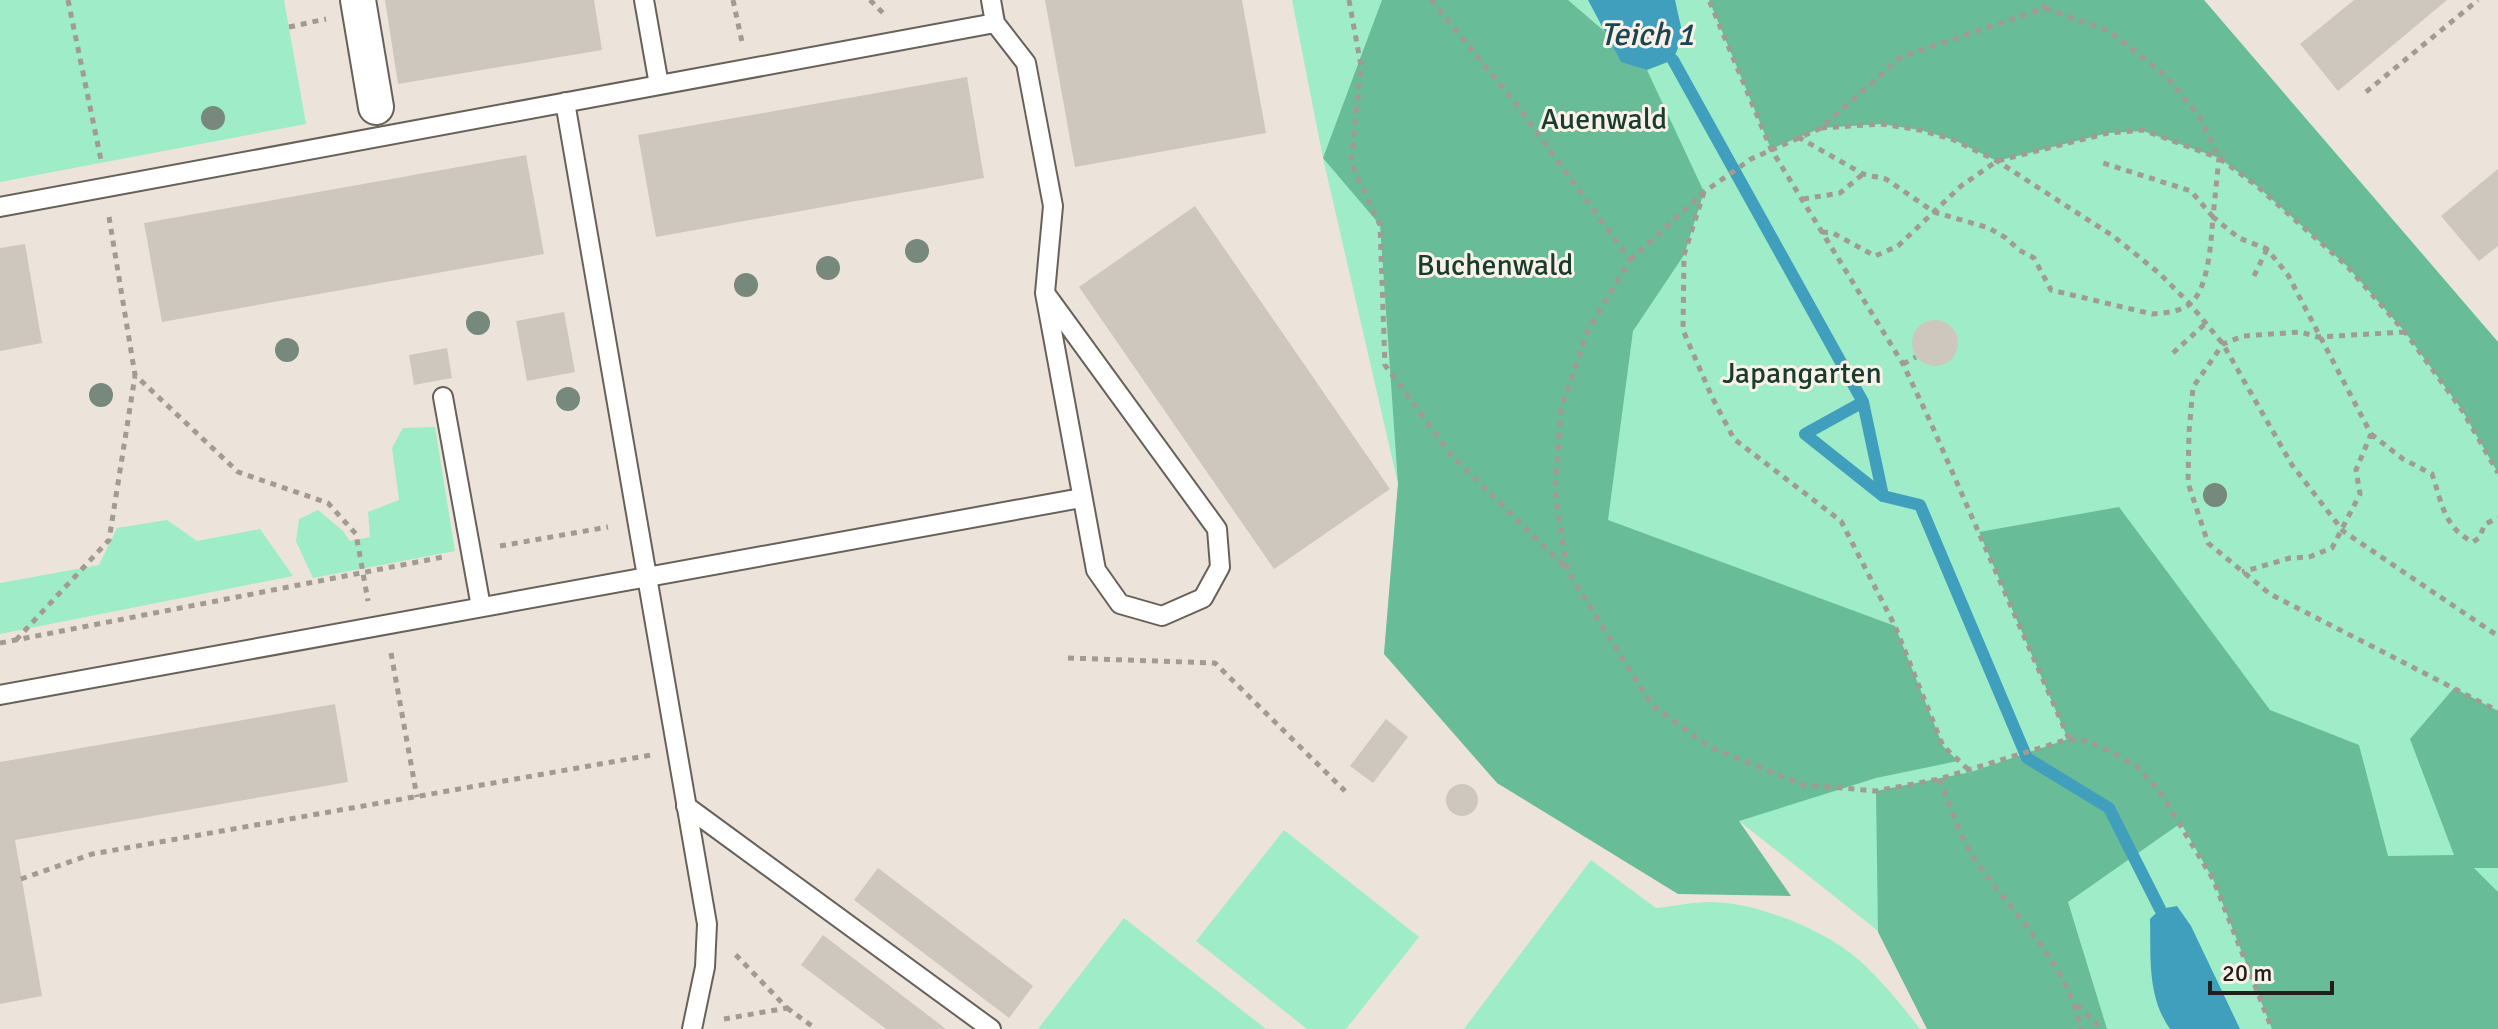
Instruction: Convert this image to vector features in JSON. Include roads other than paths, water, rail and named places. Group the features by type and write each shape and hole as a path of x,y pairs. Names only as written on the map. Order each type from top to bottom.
{"street":[{"path":"358,0 376,107"}],"lane":[{"path":"644,0 659,85"},
{"path":"991,0 995,23 1026,63 1053,206 1045,293 1096,570 1120,604 1162,616 1203,598 1220,567 1217,529 1045,293"},
{"path":"0,207 995,23"},
{"path":"565,102 707,924 705,967 693,1026"},
{"path":"443,397 481,607"},
{"path":"0,695 1081,498"},
{"path":"686,806 991,1029"}],"water":[{"name":"Teich 1","path":"1588,0 1675,0 1683,36 1673,60 1647,70 1621,62"},
{"path":"2177,906 2191,926 2240,1029 2170,1029 2163,1016 2152,976 2150,919 2160,909"}],"waterway":[{"path":"1673,60 1863,402 1883,496 1920,505 2027,758 2109,808 2160,909"},
{"path":"1863,402 1805,434 1883,496"}],"park label":[{"name":"Auenwald","path":"1604,119"},
{"name":"Buchenwald","path":"1495,265"},
{"name":"Japangarten","path":"1802,373"}]}
